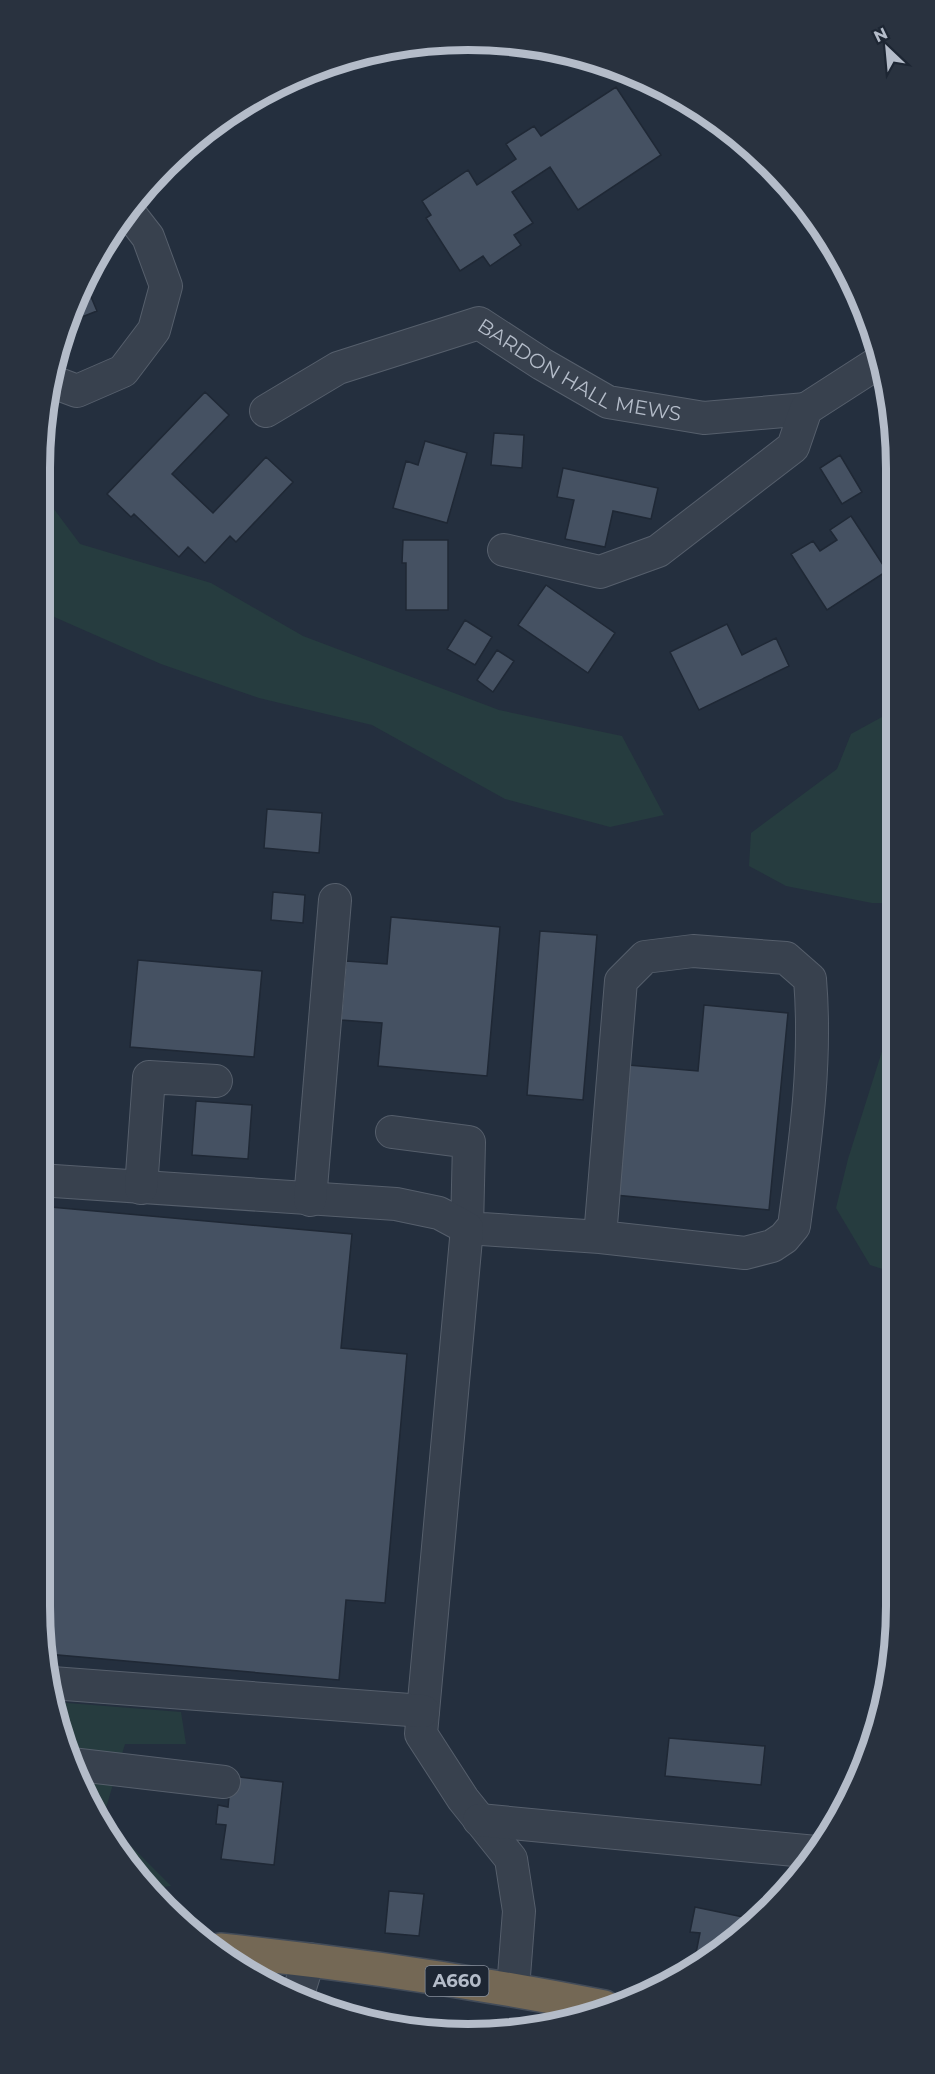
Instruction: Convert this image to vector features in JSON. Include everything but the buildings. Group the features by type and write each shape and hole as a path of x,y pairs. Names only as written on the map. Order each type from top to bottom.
{"highway":[{"name":"A660","path":"231,1951 309,1959 513,1989 593,2005"}],"street":[{"path":"58,384 77,391 123,371 154,330 166,286 148,237 133,217"},
{"name":"BARDON HALL MEWS","path":"266,411 338,368 479,323 542,364 608,402 704,418 806,409"},
{"path":"504,550 600,572 658,551 793,447 806,409 873,367"},
{"path":"310,1200 335,900"},
{"path":"50,1181 396,1204 439,1213 467,1228 600,1237 745,1253 772,1246 784,1238 794,1226 807,1128 814,1019 810,979 786,958 693,951 645,957 621,981 600,1237"},
{"path":"141,1188 149,1077 216,1081"},
{"path":"392,1132 469,1142 467,1228 421,1734 479,1820 511,1859 519,1911 513,1989"},
{"path":"57,1683 423,1711"},
{"path":"81,1765 224,1782"},
{"path":"479,1820 806,1851"},
{"path":"300,1989 309,1959"}],"green space":[{"path":"50,504 80,544 211,583 303,636 499,710 622,736 664,815 610,827 505,799 372,725 259,698 161,664 50,614"},
{"path":"886,715 886,903 872,903 786,886 749,866 751,833 837,769 851,734"},
{"path":"886,1031 886,1270 870,1265 836,1208 848,1159 884,1045"},
{"path":"61,1702 181,1712 186,1744 125,1744 104,1813 81,1766"},
{"path":"114,1829 171,1886 158,1887"},
{"path":"357,2009 437,2024 413,2021"}]}
